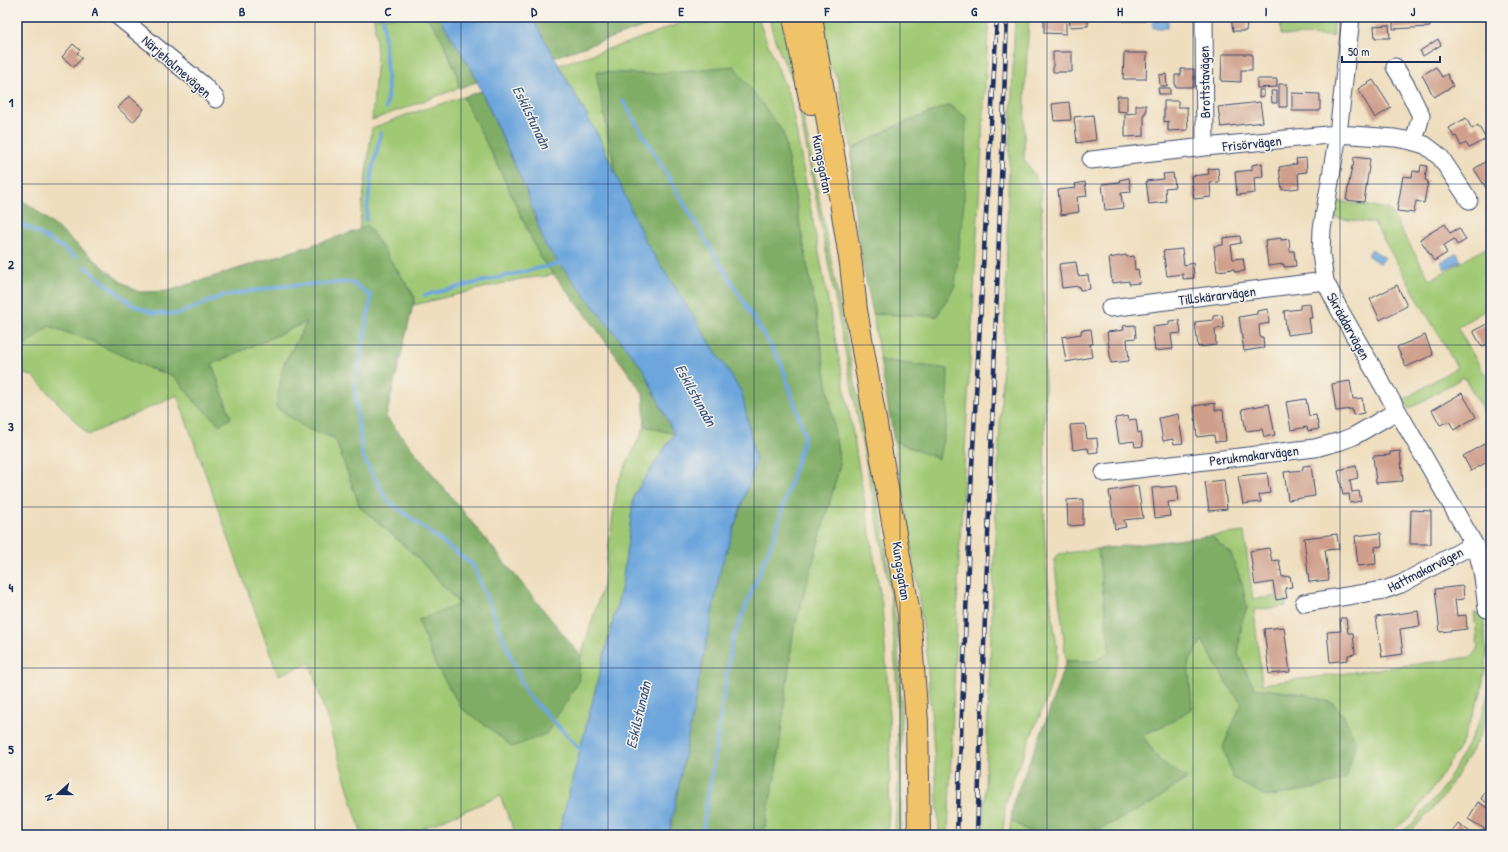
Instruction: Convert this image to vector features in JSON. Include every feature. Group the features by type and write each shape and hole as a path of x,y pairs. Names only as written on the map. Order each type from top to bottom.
{"main road":[{"name":"Kungsgatan","path":"794,17 844,266 856,310"},
{"name":"Kungsgatan","path":"811,17 851,264 856,310 909,614 917,722 919,835"}],"street":[{"name":"Närjeholmevägen","path":"119,17 203,85 216,99"},
{"name":"Brottstavägen","path":"1204,17 1205,147"},
{"name":"Skräddarvägen","path":"1351,17 1338,134 1322,229 1321,254 1325,281 1339,309 1479,554 1487,609"},
{"path":"1395,67 1407,87 1421,116 1414,142"},
{"name":"Frisörvägen","path":"1091,160 1338,134 1395,138 1424,145 1433,150 1469,200"},
{"name":"Tillskärarvägen","path":"1110,308 1325,281"},
{"name":"Perukmakarvägen","path":"1104,473 1315,448 1354,436 1397,411"},
{"name":"Hattmakarvägen","path":"1304,603 1384,590 1401,584 1474,544"}],"green space":[{"path":"374,17 427,17 442,39 456,72 459,88 372,120 377,56"},
{"path":"427,17 439,17 472,70 477,82 459,88 457,74 442,39"},
{"path":"532,17 651,17 637,29 554,57"},
{"path":"651,17 675,17 637,29"},
{"path":"696,17 759,17 761,27 790,98 854,439 882,605 889,705 890,772 888,831 886,835 763,835 776,772 793,633 840,465 815,307 783,132 646,74 596,72 616,176 601,141 559,65 633,41"},
{"path":"769,17 788,17 793,64 884,533 897,630 901,701 901,824 899,835 895,835 898,780 897,692 891,601 882,546 794,83 776,42"},
{"path":"818,17 989,17 959,560 948,835 939,835 926,647 894,441 939,459 948,369 880,360 873,314 937,316 949,105 889,129 852,149 837,77 824,58"},
{"path":"1015,17 1029,17 1025,91 1024,160 1041,188 1045,386 1044,525 1048,584 1058,655 1047,698 1012,782 1005,806 1003,835 983,835 1006,292 1008,191"},
{"path":"1280,17 1333,17 1334,36 1281,35"},
{"path":"734,66 783,132 815,307 840,465 793,633 776,772 763,835 669,835 721,567 756,462 742,393 645,241 616,176 596,72 646,74"},
{"path":"481,91 526,190 546,245 643,369 674,434 645,426 643,393 587,316 541,259 498,166 463,97"},
{"path":"463,97 498,166 541,259 554,275 520,279 414,305 415,297 367,225 359,230 372,128 409,114"},
{"path":"949,105 966,117 964,202 955,286 937,316 873,314 854,211 852,190 852,149 889,129"},
{"path":"17,197 35,209 121,282 139,292 168,291 359,230 367,225 415,297 386,417 581,656 578,683 546,734 512,747 487,726 462,709 434,662 418,620 460,604 417,557 360,507 335,438 307,429 276,407 283,366 307,322 212,364 231,418 220,425 197,404 174,376 151,369 91,341 49,326 17,351"},
{"path":"1337,201 1389,209 1430,280 1491,245 1491,307 1457,327 1491,385 1491,424 1464,377 1409,409 1403,400 1457,367 1374,223 1334,218"},
{"path":"307,322 283,366 307,429 335,438 360,507 417,557 460,605 419,620 434,662 462,709 487,726 578,683 581,656 604,582 617,484 645,426 674,434 634,495 622,585 560,828 560,835 516,835 500,796 407,835 362,835 310,663 278,675 177,395 88,435 33,376 17,372 17,351 49,326 91,341 151,369 174,376 197,404 231,418 212,364"},
{"path":"880,360 948,369 947,421 939,459 894,441"},
{"path":"1244,532 1253,599 1285,595 1286,606 1254,610 1262,684 1471,657 1478,648 1474,613 1483,615 1487,657 1481,693 1461,745 1434,787 1411,817 1386,835 1063,835 1094,832 1187,779 1160,761 1142,735 1171,722 1191,708 1188,663 1202,640 1230,689 1242,703 1223,747 1277,691 1254,688 1238,655 1242,620 1247,608 1231,554 1211,536"},
{"path":"1211,536 1231,554 1243,587 1247,608 1242,620 1238,655 1254,688 1304,694 1333,703 1344,716 1356,742 1346,779 1316,788 1267,797 1233,778 1223,747 1242,703 1230,689 1202,640 1188,663 1192,708 1171,722 1142,735 1160,761 1187,778 1149,805 1094,832 1063,835 1034,835 1011,820 1014,799 1044,726 1066,661 1095,661 1110,653 1098,549"},
{"path":"1098,549 1110,653 1095,661 1066,661 1054,560 1058,554"},
{"path":"1491,685 1491,705 1477,741 1444,796 1408,835 1397,835 1411,825 1439,794 1454,770 1480,721"},
{"path":"1011,820 1034,835 1009,835"}],"water":[{"name":"Eskilstunaån","path":"439,17 532,17 601,141 645,241 742,393 756,462 721,567 669,835 560,835 560,828 622,585 634,495 674,434 643,369 545,245 526,190 472,70"},
{"path":"1153,20 1168,20 1168,28 1153,28"},
{"path":"1372,249 1385,258 1380,264 1367,255"},
{"path":"1457,253 1461,261 1445,269 1441,262"}],"building":[{"path":"1069,17 1088,17 1088,26 1070,27"},
{"path":"1123,17 1145,17 1145,21 1123,21"},
{"path":"1231,17 1254,17 1254,23 1247,23 1246,31 1233,31"},
{"path":"1393,17 1430,17 1430,27 1393,29"},
{"path":"1044,20 1066,20 1066,34 1044,33"},
{"path":"1389,25 1390,38 1375,38 1374,26"},
{"path":"1438,39 1441,45 1423,56 1420,51"},
{"path":"73,44 80,50 77,53 82,58 74,67 62,57"},
{"path":"1053,52 1072,52 1072,72 1053,72"},
{"path":"1124,53 1147,53 1146,79 1123,79"},
{"path":"1222,54 1252,54 1252,70 1241,70 1241,82 1221,81"},
{"path":"1436,67 1442,77 1447,74 1453,86 1434,97 1422,75"},
{"path":"1181,69 1194,69 1194,87 1175,87 1175,75 1181,75"},
{"path":"1166,74 1167,86 1160,86 1159,75"},
{"path":"1257,79 1277,79 1277,87 1257,88"},
{"path":"1373,80 1391,108 1375,118 1358,89"},
{"path":"1279,84 1287,84 1287,107 1279,107"},
{"path":"1158,88 1170,88 1170,94 1159,94"},
{"path":"1259,90 1264,90 1264,96 1259,97"},
{"path":"1271,91 1277,91 1277,103 1272,103"},
{"path":"1292,93 1320,94 1320,111 1292,111"},
{"path":"129,96 144,109 133,122 118,108"},
{"path":"1117,96 1127,96 1127,112 1117,111"},
{"path":"1164,101 1178,101 1178,107 1187,107 1188,130 1168,131 1168,121 1164,122"},
{"path":"1069,102 1071,120 1054,121 1052,104"},
{"path":"1260,102 1263,122 1221,127 1218,107"},
{"path":"1136,105 1146,105 1146,113 1144,113 1144,136 1125,137 1125,114 1136,113"},
{"path":"1093,115 1096,140 1077,143 1074,117"},
{"path":"1466,118 1472,129 1478,125 1486,139 1469,148 1466,143 1461,146 1456,136 1454,137 1449,128"},
{"path":"1354,157 1370,159 1364,202 1346,200"},
{"path":"1306,158 1307,172 1298,173 1299,188 1282,190 1279,167 1297,164 1296,159"},
{"path":"1491,158 1491,189 1488,191 1474,169"},
{"path":"1262,163 1263,177 1254,178 1255,193 1237,195 1235,172 1252,170 1252,165"},
{"path":"1421,165 1427,166 1425,180 1428,181 1424,203 1416,201 1414,213 1397,211 1403,176 1412,177 1413,171 1420,172"},
{"path":"1218,168 1219,182 1210,183 1211,197 1194,199 1191,176 1209,174 1208,169"},
{"path":"1173,173 1175,187 1165,188 1166,202 1149,204 1146,181 1164,179 1163,174"},
{"path":"1129,178 1131,192 1121,193 1123,208 1105,210 1102,184 1120,182 1119,180"},
{"path":"1085,182 1087,196 1077,197 1079,212 1061,215 1058,190 1076,188 1075,184"},
{"path":"1445,224 1450,233 1459,228 1466,240 1457,245 1454,239 1443,246 1447,253 1434,261 1420,239"},
{"path":"1240,236 1241,243 1231,245 1233,259 1243,258 1245,271 1235,272 1234,269 1217,271 1214,246 1223,245 1223,238"},
{"path":"1281,238 1281,240 1289,239 1290,251 1294,251 1296,266 1284,267 1284,264 1268,266 1265,240"},
{"path":"1182,249 1184,265 1193,263 1194,278 1183,279 1183,274 1167,276 1163,251"},
{"path":"1126,255 1127,257 1134,256 1135,270 1138,269 1140,283 1129,284 1129,281 1112,283 1109,258"},
{"path":"1076,262 1078,276 1088,275 1090,289 1080,290 1079,286 1062,288 1059,264"},
{"path":"1397,285 1407,306 1380,320 1370,299"},
{"path":"1310,304 1312,318 1309,318 1311,332 1287,335 1284,311 1300,309 1300,305"},
{"path":"1268,309 1269,323 1259,325 1260,337 1263,337 1264,348 1244,351 1239,317 1257,314 1257,311"},
{"path":"1222,315 1224,328 1215,329 1216,345 1198,347 1195,322 1213,320 1213,316"},
{"path":"1179,320 1181,333 1171,334 1173,349 1155,351 1152,327 1169,325 1169,321"},
{"path":"1491,322 1491,342 1482,347 1473,331"},
{"path":"1135,325 1136,338 1127,339 1129,361 1111,363 1107,332 1124,330 1123,326"},
{"path":"1091,329 1093,344 1090,344 1092,357 1066,362 1062,337 1081,334 1081,330"},
{"path":"1425,335 1433,355 1406,367 1397,347"},
{"path":"1350,381 1353,399 1362,398 1364,413 1353,415 1352,409 1336,411 1332,384"},
{"path":"1462,393 1476,417 1454,430 1449,421 1440,425 1432,410"},
{"path":"1306,399 1309,416 1316,415 1319,429 1308,431 1307,427 1291,430 1286,402"},
{"path":"1215,403 1215,410 1223,410 1226,441 1215,442 1214,435 1197,437 1194,406"},
{"path":"1269,404 1275,435 1264,437 1262,429 1246,431 1242,409"},
{"path":"1178,414 1183,443 1174,444 1173,439 1163,441 1159,418"},
{"path":"1128,416 1129,420 1136,419 1138,433 1141,432 1143,446 1135,447 1134,441 1119,443 1115,418"},
{"path":"1085,424 1087,439 1097,438 1098,452 1089,453 1088,448 1073,450 1070,425"},
{"path":"1491,440 1491,460 1471,471 1463,456"},
{"path":"1400,451 1403,481 1376,483 1373,456 1390,455 1390,452"},
{"path":"1311,465 1315,496 1288,500 1284,472 1303,470 1303,466"},
{"path":"1356,466 1358,478 1350,480 1352,492 1359,491 1361,501 1350,503 1349,494 1343,495 1338,470"},
{"path":"1267,473 1270,493 1259,495 1261,502 1243,504 1238,476"},
{"path":"1224,480 1227,509 1209,511 1205,482"},
{"path":"1138,486 1143,518 1124,520 1126,527 1115,529 1109,491"},
{"path":"1177,486 1179,501 1168,502 1170,516 1155,518 1152,488"},
{"path":"1491,497 1491,506 1488,499"},
{"path":"1083,499 1083,525 1068,526 1067,500"},
{"path":"1411,510 1431,511 1431,544 1410,544"},
{"path":"1381,533 1382,546 1375,547 1376,564 1358,566 1355,536"},
{"path":"1337,534 1339,549 1325,550 1329,580 1309,582 1304,538"},
{"path":"1269,548 1272,561 1279,560 1282,577 1290,576 1292,587 1285,588 1287,598 1276,600 1273,582 1255,585 1250,551"},
{"path":"1463,586 1464,599 1455,600 1457,616 1466,615 1467,629 1440,632 1435,589"},
{"path":"1418,611 1420,626 1400,629 1403,654 1382,657 1376,617"},
{"path":"1340,618 1346,618 1348,633 1353,633 1355,654 1348,655 1348,660 1330,662 1327,632 1341,631"},
{"path":"1284,627 1290,672 1269,674 1264,629"},
{"path":"1491,781 1491,805 1481,799"},
{"path":"1478,802 1491,810 1490,832 1468,819"},
{"path":"1458,823 1474,835 1450,835"}],"waterway":[{"path":"383,17 388,89 386,108"},
{"path":"623,101 781,363 805,435 775,534 732,641 702,835"},
{"path":"366,220 371,177 381,133"},
{"path":"17,221 65,249 75,257"},
{"path":"425,295 565,262"},
{"path":"85,267 133,305 153,313 178,314 222,296 283,286 351,282 371,296 355,391 362,455 387,500 473,565 526,693 584,753"}],"railway":[{"path":"957,835 972,467 997,17"},
{"path":"977,835 1007,17"}]}
